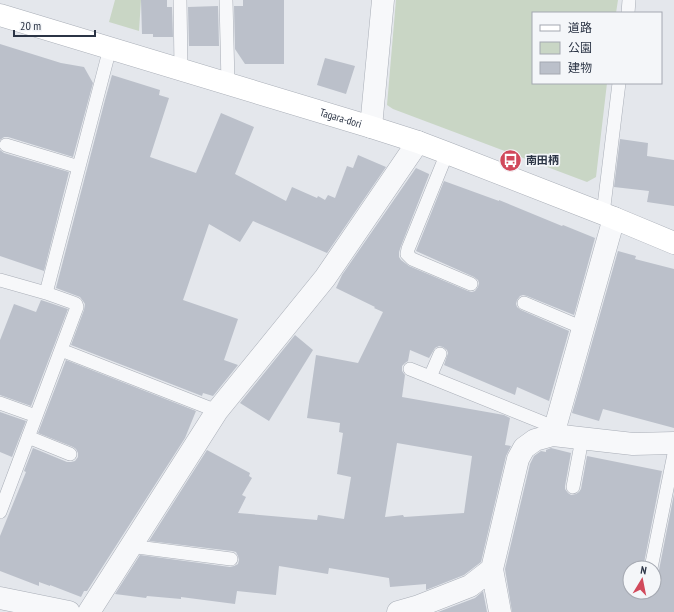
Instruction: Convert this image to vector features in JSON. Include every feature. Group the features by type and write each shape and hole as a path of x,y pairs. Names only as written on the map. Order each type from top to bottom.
{"street":[{"path":"371,127 383,0"},
{"name":"Tagara-dori","path":"0,15 228,83 418,142 674,242"},
{"path":"89,612 217,411 325,278 418,142"},
{"path":"554,431 583,328 609,216"},
{"path":"500,612 492,569 518,459 524,448 535,440 554,431 582,439 633,444 674,443"},
{"path":"398,612 419,606 470,586 492,569"},
{"path":"0,598 47,610 70,612"}],"lane":[{"path":"180,0 181,69"},
{"path":"226,0 228,83"},
{"path":"628,12 630,0"},
{"path":"46,293 110,48"},
{"path":"609,216 619,84"},
{"path":"6,145 79,166"},
{"path":"447,153 407,254 412,259 471,284"},
{"path":"0,280 46,293 76,304 77,307 0,512"},
{"path":"524,304 583,328"},
{"path":"61,350 217,411"},
{"path":"430,377 440,354"},
{"path":"410,369 554,431"},
{"path":"0,403 36,416"},
{"path":"28,437 70,454"},
{"path":"573,487 582,439"},
{"path":"653,560 674,454"},
{"path":"132,544 137,548 231,559"}],"green space":[{"path":"115,0 141,0 139,31 109,22"},
{"path":"396,0 618,0 616,12 532,12 532,84 607,84 596,177 587,182 393,109 387,105"}],"building":[{"path":"141,0 167,0 167,7 172,7 173,37 153,37 153,34 142,34"},
{"path":"243,0 284,0 284,64 245,64 235,49 234,6 243,6"},
{"path":"218,6 219,46 189,46 188,7"},
{"path":"0,44 61,63 84,67 93,83 73,157 8,137 4,137 0,140"},
{"path":"325,58 355,66 346,94 317,85"},
{"path":"112,75 160,90 159,95 169,98 150,157 196,173 221,113 254,127 235,174 286,201 292,187 317,198 318,196 325,200 328,195 335,198 347,166 353,168 358,155 386,167 327,253 253,221 240,242 209,224 183,300 238,319 224,360 238,365 213,396 203,393 202,396 71,345 85,304 80,297 56,288"},
{"path":"620,139 648,143 647,156 674,160 674,206 647,202 649,191 614,187"},
{"path":"0,150 4,153 69,172 44,271 0,256"},
{"path":"416,168 429,175 401,246 399,257 409,266 468,291 475,291 478,287 478,280 416,251 444,181 499,200 595,238 574,315 527,296 520,296 517,300 517,307 521,310 569,331 549,401 517,387 515,395 444,365 448,353 447,350 439,346 435,348 429,358 410,350 408,361 402,366 402,371 405,375 402,397 504,415 510,418 505,445 511,446 506,456 481,562 464,575 426,590 426,584 390,587 389,578 329,568 328,574 279,566 276,595 237,591 235,604 181,597 181,599 147,596 146,598 115,594 140,555 230,567 238,564 239,560 236,552 149,541 207,450 250,473 249,476 252,478 242,495 246,497 238,513 317,520 318,515 344,519 351,477 337,474 343,433 339,432 340,423 307,418 316,355 358,363 383,312 336,288 342,275","holes":["397,443 472,456 464,513 385,517"]},
{"path":"618,251 636,256 635,259 674,269 674,428 603,409 599,421 572,413"},
{"path":"41,300 68,309 31,406 0,395 0,340 14,304 36,312"},
{"path":"295,335 313,350 269,421 240,403"},
{"path":"66,360 196,411 185,438 87,591 84,591 81,597 39,582 39,586 0,571 0,536 26,472 24,471 33,448 67,462 75,461 78,457 76,449 73,447 38,433"},
{"path":"0,412 26,421 12,457 0,452"},
{"path":"551,448 571,453 565,489 571,495 576,494 581,489 587,456 662,471 645,560 622,560 622,600 662,600 661,560 674,494 674,612 512,612 505,569 530,464 534,456 541,451 546,452 546,450"},
{"path":"483,591 487,612 438,612 475,598"}],"place":[{"name":"南田柄","path":"511,160"}]}
